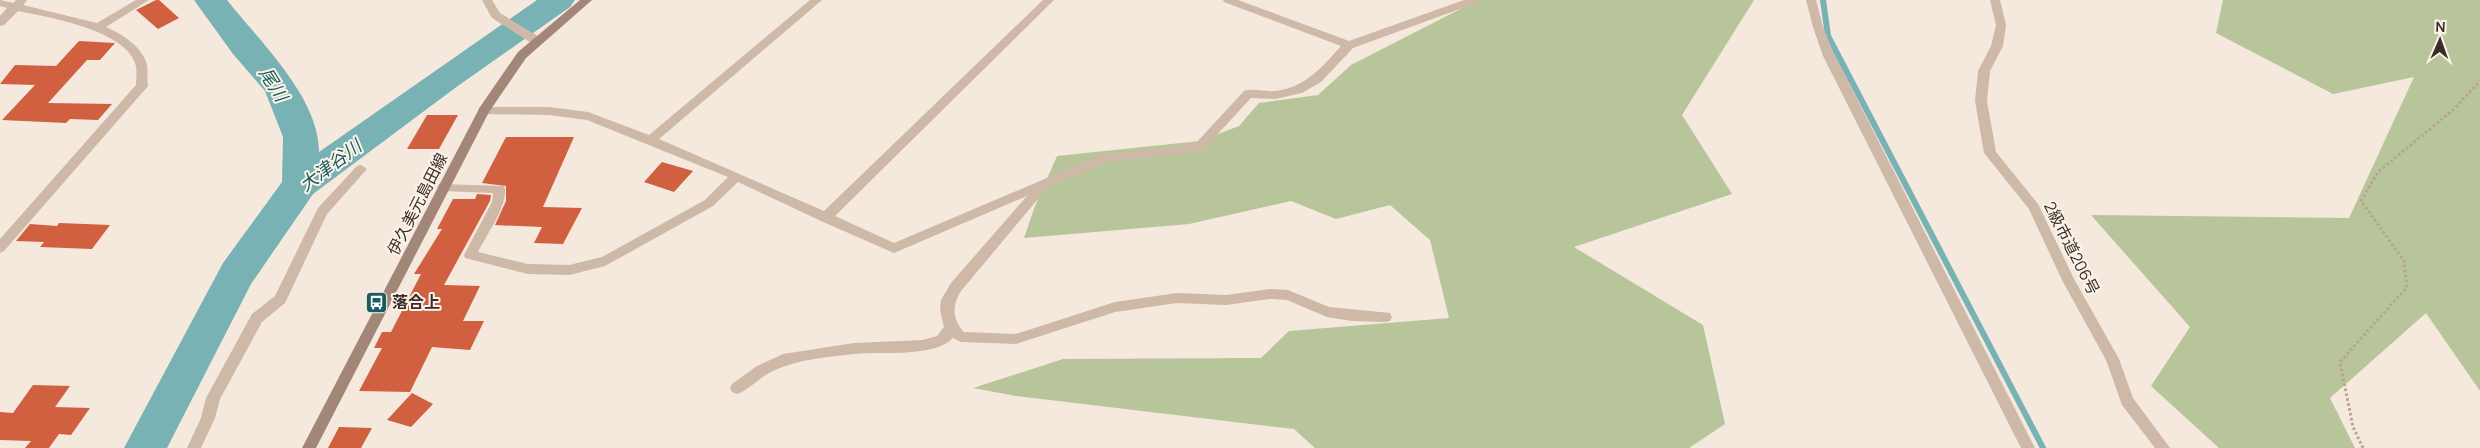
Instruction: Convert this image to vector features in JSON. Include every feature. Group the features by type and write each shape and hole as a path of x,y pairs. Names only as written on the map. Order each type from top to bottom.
{"main road":[{"name":"伊久美元島田線","path":"309,448 484,110 522,55 532,37 587,0"}],"street":[{"path":"99,26 144,0"},
{"path":"487,0 496,15 532,37"},
{"path":"650,139 817,0"},
{"path":"825,218 1049,0"},
{"path":"1228,0 1349,45"},
{"path":"484,110 549,111 588,116 650,139 894,248 1105,158 1198,148 1248,94 1275,95 1298,90 1317,80 1349,45 1475,0"},
{"path":"1811,0 1818,27 1829,56 2028,448"},
{"name":"2級市道206号","path":"1995,0 2000,25 1997,46 1984,71 1980,101 1990,153 2034,207 2068,280 2112,359 2127,401 2163,448"},
{"path":"0,3 18,4 99,26 130,46 140,64 142,86 0,248"},
{"path":"0,22 18,4"},
{"path":"194,448 208,418 213,398 258,318 280,299 322,211 361,168"},
{"path":"443,187 500,189 498,202 470,256 528,269 569,270 605,261 709,203 736,177"},
{"path":"737,388 762,370 783,360 854,348 923,345 941,340 948,335 951,327 947,310 948,300 956,287 1045,184"},
{"path":"951,327 961,336 1016,339 1033,336 1115,308 1147,301 1177,298 1226,300 1270,294 1288,295 1328,312 1352,316 1385,317"}],"path":[{"path":"2363,448 2353,427 2340,362 2407,286 2404,261 2361,201 2378,172 2454,110 2480,81"}],"green space":[{"path":"1478,0 1754,0 1682,115 1732,194 1574,247 1703,325 1725,424 1689,448 1315,448 1294,429 1016,396 973,388 1063,359 1261,358 1289,331 1449,318 1430,240 1390,205 1336,219 1291,201 1189,224 1024,238 1035,206 1057,156 1200,141 1239,126 1259,103 1318,95 1351,65"},
{"path":"2223,0 2480,0 2480,391 2426,313 2330,398 2355,448 2219,448 2151,386 2190,327 2091,215 2349,218 2414,77 2333,94 2216,33"}],"building":[{"path":"159,0 179,18 158,29 136,10"},
{"path":"79,41 115,43 100,60 87,60 48,103 112,104 98,120 70,119 66,123 2,120 35,85 0,84 15,65 56,66"},
{"path":"427,115 458,115 439,149 407,149"},
{"path":"506,137 574,137 543,207 582,208 563,244 534,243 542,227 495,225 506,201 506,186 482,183"},
{"path":"662,162 693,171 674,192 644,182"},
{"path":"477,194 491,195 490,201 444,285 480,286 463,321 484,321 470,350 432,347 410,392 359,391 382,348 374,348 382,332 391,332 421,274 414,274 442,229 437,229 453,199 475,199"},
{"path":"59,223 110,225 92,249 40,247 44,242 16,241 30,224 57,226"},
{"path":"33,385 70,386 55,407 90,408 71,435 59,434 49,448 25,448 31,441 0,440 0,412 13,413"},
{"path":"412,393 433,404 411,427 387,420"},
{"path":"339,427 372,428 361,448 328,448"}],"waterway":[{"name":"尾川","path":"210,0 245,46 280,86 301,137 300,184"},
{"name":"大津谷川","path":"300,184 443,80 559,0"},
{"path":"1823,0 1828,36 2043,448"},
{"name":"大津谷川","path":"145,448 237,274 300,184"}],"place":[{"name":"落合上","path":"376,302"}]}
